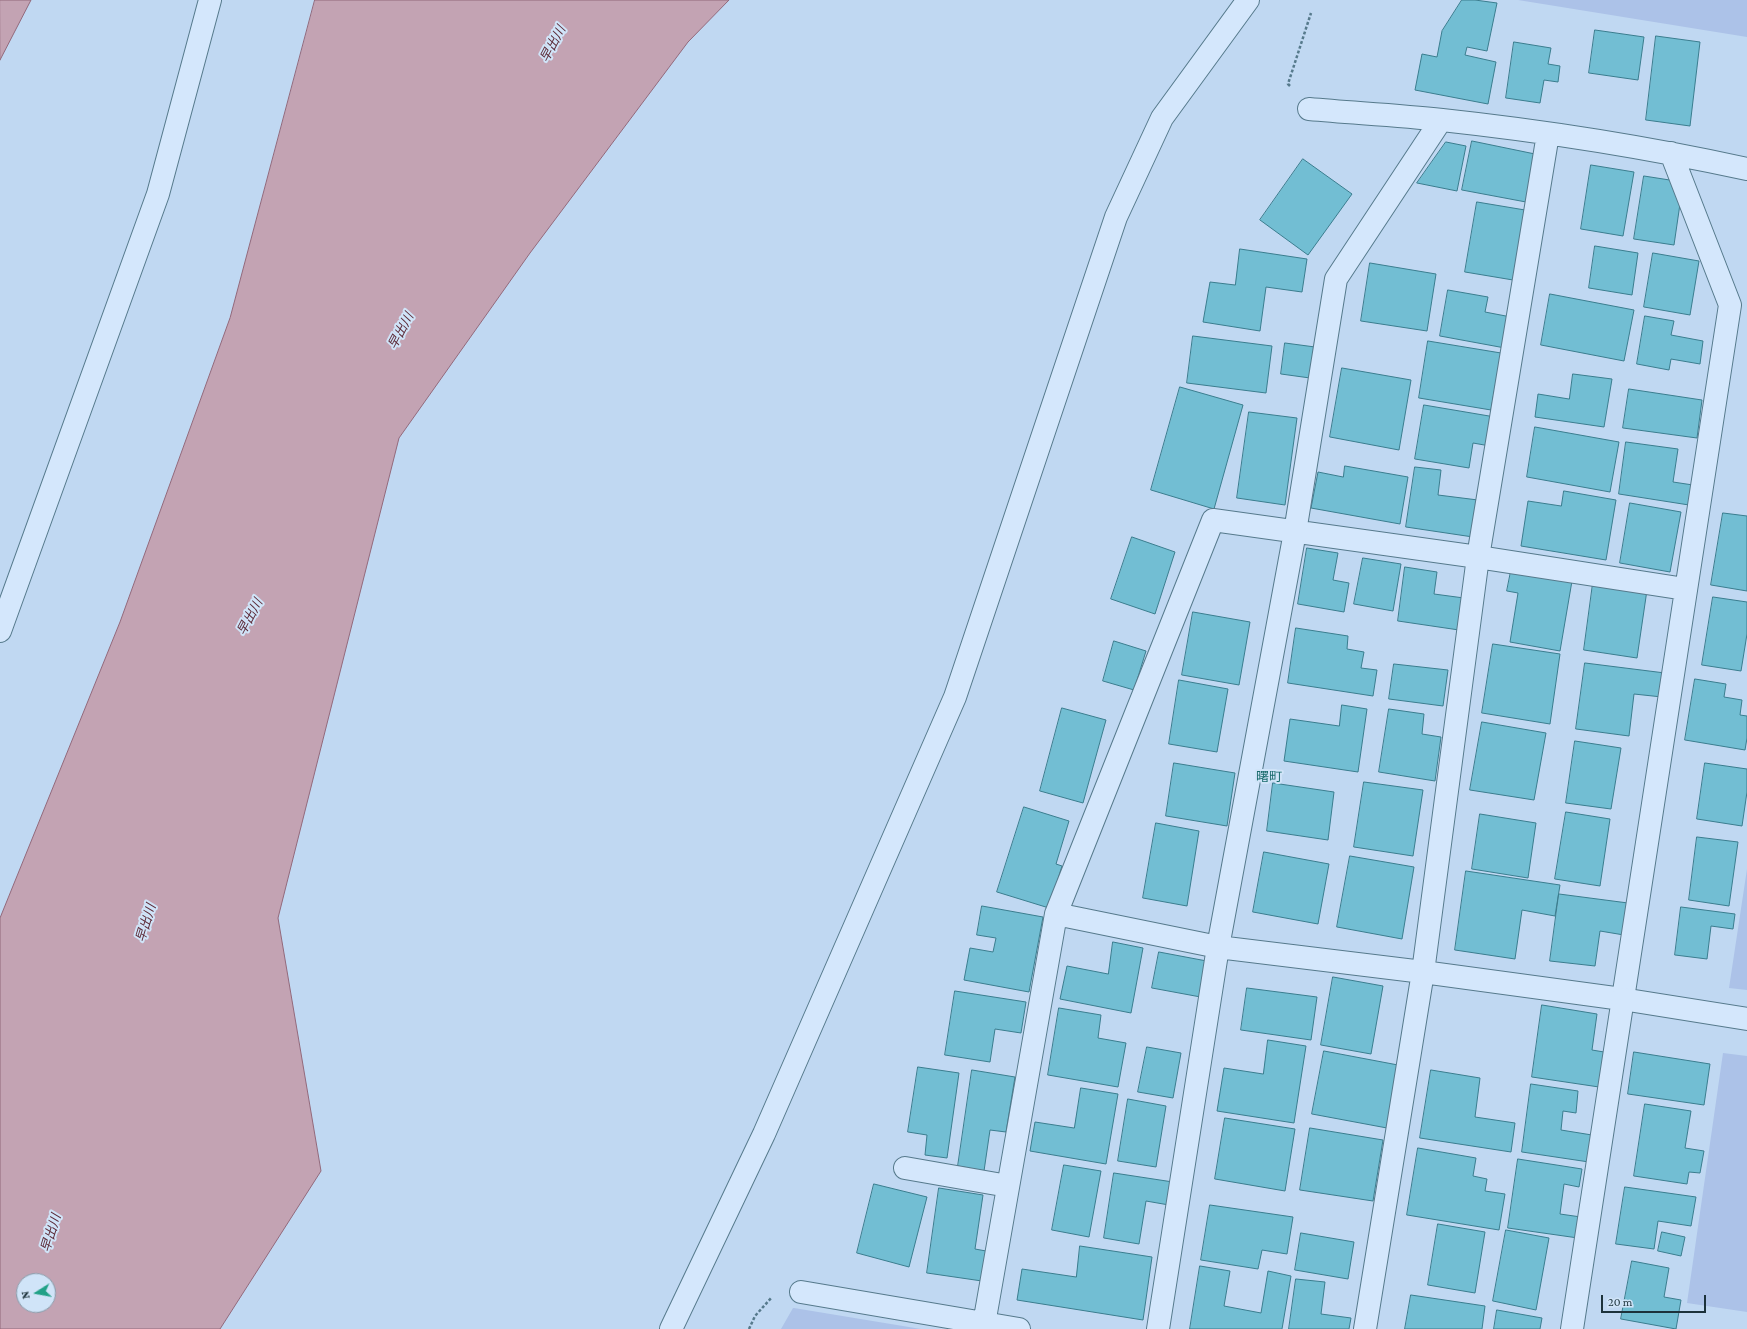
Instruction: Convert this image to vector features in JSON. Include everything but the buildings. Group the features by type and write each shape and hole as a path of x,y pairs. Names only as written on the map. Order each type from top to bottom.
{"street":[{"path":"0,631 158,194 210,0"},
{"path":"671,1329 764,1134 955,697 1116,217 1162,118 1248,0"},
{"path":"1309,109 1441,120 1548,134 1671,153 1747,169"},
{"path":"1158,1329 1218,947 1295,532 1336,279 1441,120"},
{"path":"1364,1329 1424,972 1478,557 1548,134"},
{"path":"1572,1329 1730,305 1671,153"},
{"path":"984,1324 1056,914 1213,520 1478,557 1686,589"},
{"path":"1056,914 1218,947 1424,972 1622,999 1747,1019"},
{"path":"905,1168 1008,1186"},
{"path":"800,1292 1019,1329"}],"path":[{"path":"1309,109 1288,84 1311,13"},
{"path":"749,1329 755,1316 772,1297 800,1292"}],"shaded area":[{"path":"1518,0 1747,0 1747,37"},
{"path":"1747,869 1747,990 1729,988"},
{"path":"1723,1053 1747,1056 1747,1312 1687,1303"},
{"path":"794,1308 921,1329 781,1329"}],"water":[{"path":"0,0 31,0 0,60"},
{"name":"早出川","path":"315,0 729,0 688,42 530,253 399,438 278,918 321,1171 220,1329 0,1329 0,918 120,622 230,318"}],"district":[{"name":"曙町","path":"1269,777"}]}
